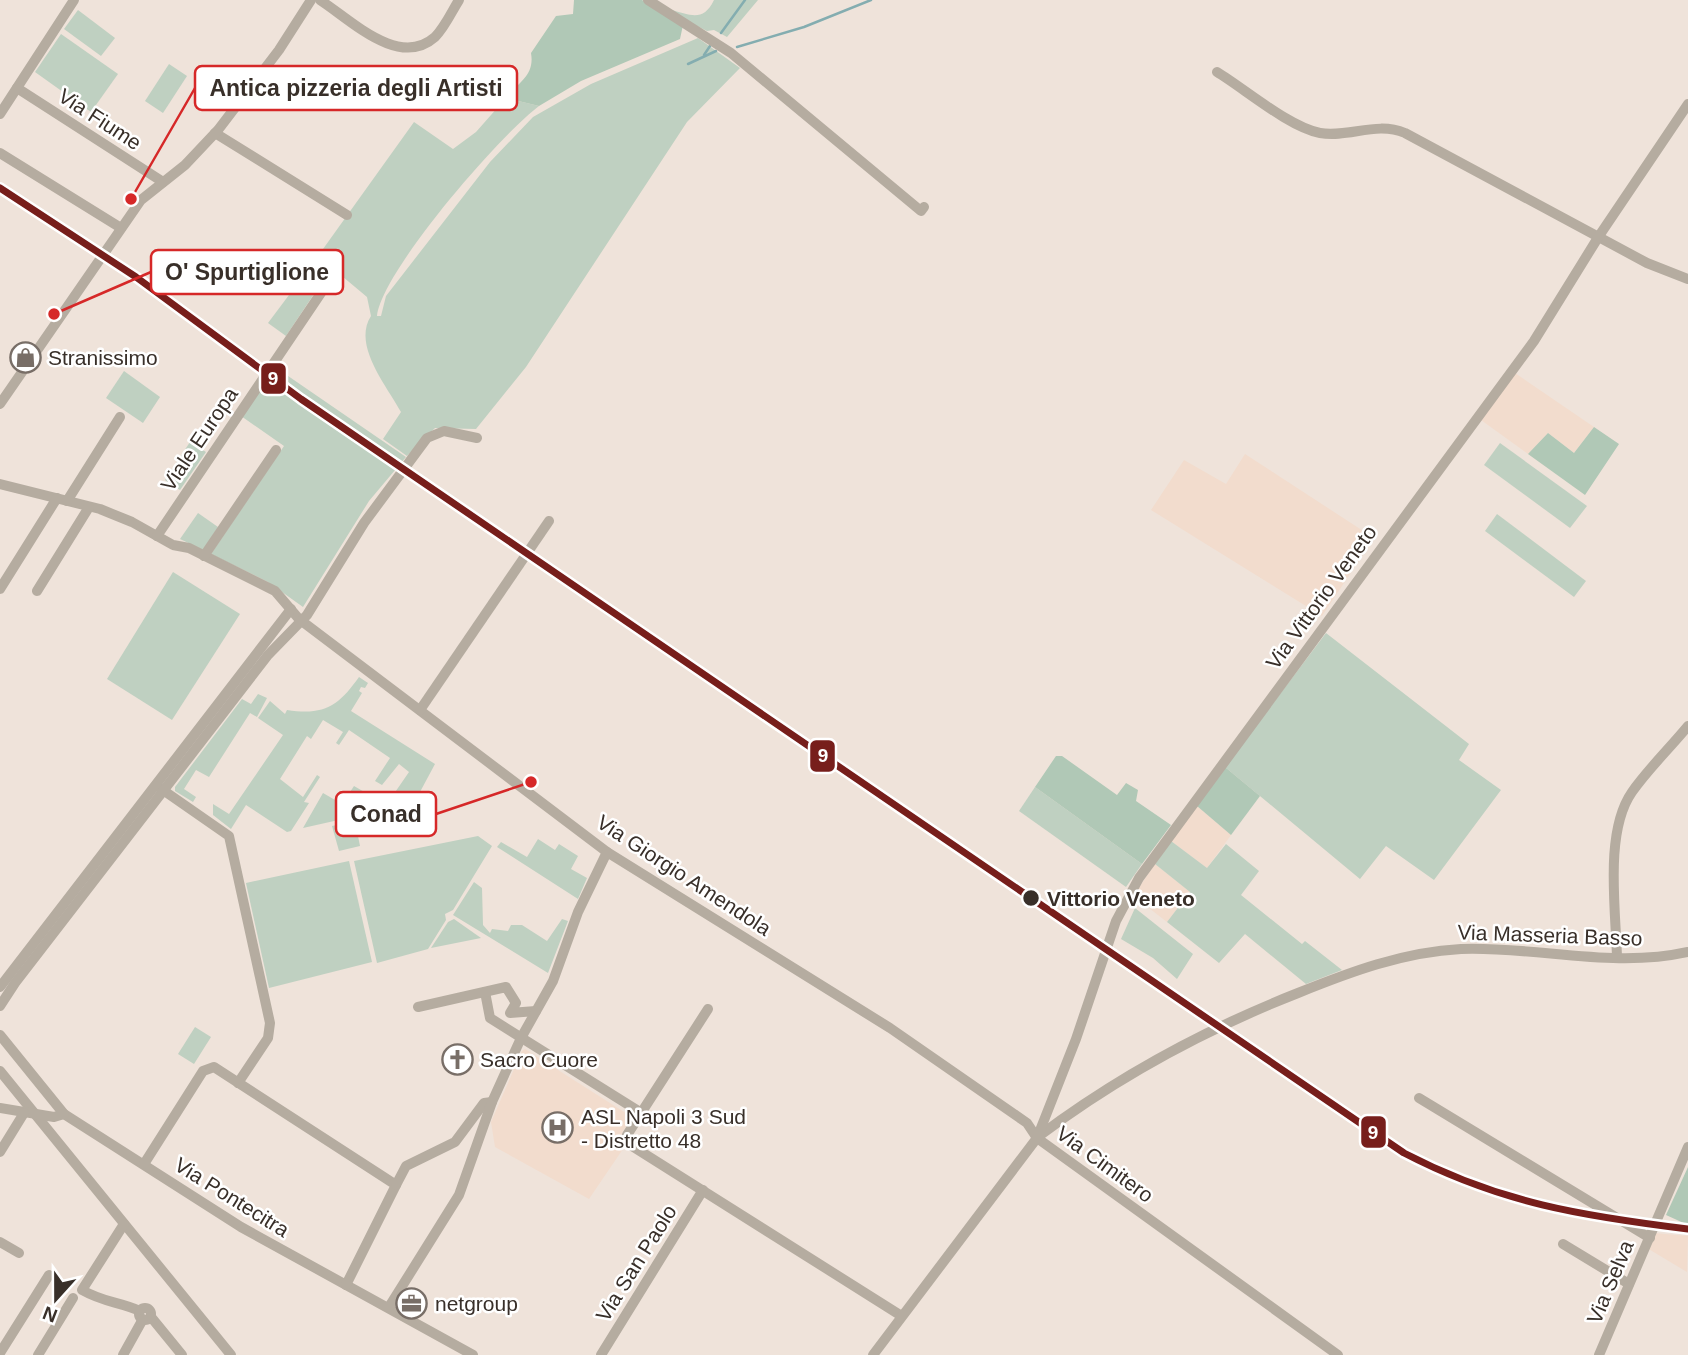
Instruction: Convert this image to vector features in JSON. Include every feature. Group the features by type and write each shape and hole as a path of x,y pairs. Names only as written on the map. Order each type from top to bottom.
{"street":[{"path":"0,114 74,0"},
{"path":"0,404 141,200 186,165 215,133 279,50 312,0"},
{"path":"320,0 388,44 403,50 419,48 436,36 459,0"},
{"path":"650,1 731,53 921,211 924,207"},
{"path":"1217,72 1281,114 1315,131 1333,133 1386,128 1405,133 1647,263 1688,279"},
{"name":"Via Fiume","path":"17,88 163,182"},
{"name":"Via Vittorio Veneto","path":"1037,1138 1076,1039 1116,921 1139,878 1534,341 1599,236 1688,104"},
{"path":"215,133 347,215"},
{"path":"0,153 121,228"},
{"name":"Viale Europa","path":"157,536 321,293"},
{"path":"0,589 120,417"},
{"path":"0,987 286,634 299,619 307,615 363,523 426,438 444,431 477,438"},
{"path":"204,556 276,450"},
{"name":"Via Giorgio Amendola","path":"0,484 121,517 275,591 299,619 316,633 607,852 890,1028 1027,1123 1037,1138"},
{"path":"37,591 89,507"},
{"path":"421,710 549,521"},
{"path":"0,1006 291,609"},
{"path":"286,634 303,630 316,633"},
{"path":"1617,958 1615,876 1617,830 1622,810 1631,793 1688,726"},
{"path":"160,788 229,836 270,1023 268,1038 238,1083"},
{"path":"388,1307 459,1195 492,1102 521,1038 553,981 578,912 607,852"},
{"name":"Via Masseria Basso","path":"1037,1138 1089,1099 1194,1038 1359,968 1433,951 1462,949 1617,958 1659,957 1688,952"},
{"path":"418,1007 506,987 516,1003 510,1013 536,1010"},
{"path":"485,992 490,1018 640,1112"},
{"path":"708,1009 627,1135 632,1146 900,1315"},
{"name":"Via Pontecitra","path":"0,1035 64,1114 241,1227 473,1355"},
{"path":"144,1164 203,1071 215,1067 396,1185"},
{"path":"0,1071 29,1113 231,1355"},
{"path":"1419,1098 1650,1238"},
{"path":"346,1285 406,1166 455,1142 484,1103 492,1102"},
{"path":"0,1108 54,1117 64,1114"},
{"path":"0,1152 29,1113"},
{"name":"Via Cimitero","path":"873,1355 900,1315 1037,1138 1338,1355"},
{"name":"Via Selva","path":"1599,1355 1611,1333 1629,1284 1688,1147"},
{"name":"Via San Paolo","path":"601,1355 703,1190"},
{"path":"124,1224 82,1290 105,1303 121,1302 144,1316 183,1355"},
{"path":"0,1242 19,1253"},
{"path":"1563,1244 1629,1284"},
{"path":"0,1353 48,1275"},
{"path":"38,1355 73,1297"},
{"path":"123,1355 144,1316"}],"shaded area":[{"path":"1515,373 1594,427 1574,453 1548,433 1528,454 1481,420"},
{"path":"1245,454 1374,538 1322,616 1151,510 1184,460 1226,484"},
{"path":"1197,806 1231,835 1207,868 1171,841"},
{"path":"1155,864 1190,892 1167,922 1140,901 1136,892"},
{"name":"ASL Napoli 3 Sud - Distretto 48","path":"525,1049 632,1117 622,1133 625,1146 589,1199 495,1147 491,1122"},
{"path":"1654,1233 1688,1236 1687,1272 1647,1248"}],"green space":[{"path":"574,0 642,0 683,25 680,39 581,81 539,106 506,98 528,73 532,61 531,53 556,16 573,14"},
{"path":"714,0 758,0 727,37 714,30 707,31 671,13 672,10 691,15 702,14"},
{"path":"78,10 115,38 101,56 64,29"},
{"path":"61,34 118,74 91,112 35,72"},
{"path":"698,38 740,68 687,122 526,367 476,429 435,428 407,456 383,439 401,412 368,352 366,327 371,316 367,297 318,256 414,122 453,149 476,132 506,98 539,106 498,145 445,205 399,268 384,295 377,316 381,316 386,296 490,162 533,117 591,84"},
{"path":"169,64 187,76 163,113 145,101"},
{"path":"298,283 314,294 286,336 268,323"},
{"path":"275,367 406,457 369,501 303,607 268,582 211,554 284,446 241,416"},
{"path":"124,371 160,397 143,423 106,398"},
{"path":"1594,427 1619,444 1585,495 1528,454 1548,433 1574,453"},
{"path":"190,442 206,452 180,490 165,480"},
{"path":"1500,443 1587,506 1570,528 1484,465"},
{"path":"198,513 218,527 203,550 180,539"},
{"path":"1497,514 1586,581 1574,597 1485,531"},
{"path":"173,572 240,614 172,720 107,679"},
{"path":"1326,633 1469,744 1459,760 1501,790 1434,880 1386,846 1360,879 1225,767"},
{"path":"359,677 368,683 365,688 361,687 359,691 362,693 351,711 435,764 413,805 399,807 389,801 409,772 399,764 382,785 375,781 390,758 349,730 339,745 336,743 343,732 323,720 311,739 307,736 280,779 303,797 317,775 320,777 304,802 309,803 291,831 287,832 246,805 231,829 213,815 213,804 229,814 283,735 258,718 270,701 285,714 287,710 321,710 345,695"},
{"path":"258,694 267,698 257,717 250,713 209,777 196,770 184,789 196,797 193,802 175,791 175,787 242,699 251,704"},
{"path":"1056,756 1062,756 1117,795 1126,783 1138,790 1136,801 1171,825 1142,864 1035,787"},
{"path":"1225,767 1260,796 1231,835 1197,806"},
{"path":"354,786 392,808 303,828 323,793 342,804"},
{"path":"1035,787 1142,864 1126,887 1019,811"},
{"path":"355,821 360,846 339,851 332,826"},
{"path":"478,836 492,846 453,910 445,914 446,920 428,949 377,963 354,861"},
{"path":"538,839 555,850 559,844 578,856 571,869 587,878 578,899 497,847 501,842 527,857"},
{"path":"1171,841 1207,868 1226,844 1259,871 1241,895 1302,944 1305,941 1342,970 1306,984 1245,934 1219,963 1167,922 1190,892 1155,864"},
{"path":"349,861 372,962 269,988 246,883"},
{"path":"474,882 482,888 483,925 490,933 492,929 508,931 511,925 522,925 547,941 562,919 568,921 548,973 453,915"},
{"path":"1135,908 1193,954 1177,979 1153,958 1121,939"},
{"path":"454,919 481,938 431,948 448,922"},
{"path":"195,1027 211,1037 194,1064 178,1054"},
{"path":"1688,1167 1688,1225 1666,1215"}],"waterway":[{"path":"721,33 745,0"},
{"path":"737,47 804,27 871,0"},
{"path":"704,55 710,46"},
{"path":"688,64 716,51"}],"transit line":[{"name":"9","path":"0,188 136,277 301,399 1404,1153 1439,1170 1508,1196 1612,1219 1688,1229"}],"place":[{"name":"Antica pizzeria degli Artisti","path":"131,199"},
{"name":"O' Spurtiglione","path":"54,314"},
{"name":"Stranissimo","path":"25,357"},
{"name":"Conad","path":"531,782"},
{"name":"Vittorio Veneto","path":"1031,898"},
{"name":"Sacro Cuore","path":"457,1059"},
{"name":"ASL Napoli 3 Sud - Distretto 48","path":"558,1128"},
{"name":"netgroup","path":"412,1303"}]}
